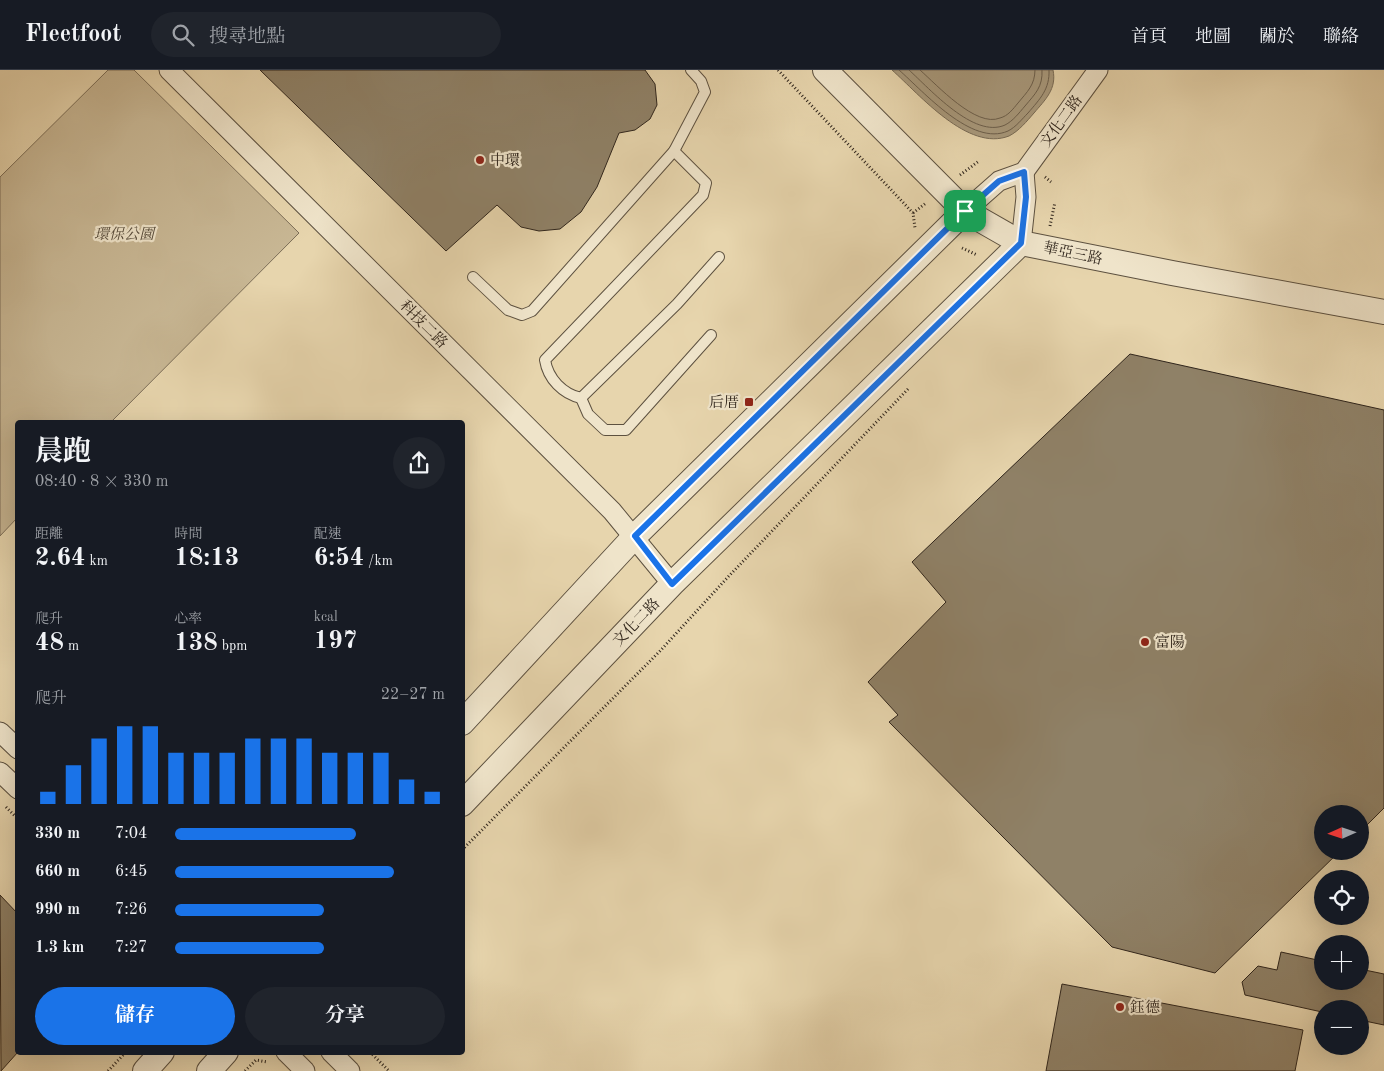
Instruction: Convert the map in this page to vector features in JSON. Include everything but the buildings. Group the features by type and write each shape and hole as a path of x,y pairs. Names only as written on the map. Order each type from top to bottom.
{"street":[{"name":"科技二路","path":"168,70 612,511 635,536 672,584"},
{"name":"華亞三路","path":"825,70 965,211 1021,243 1172,274 1384,312"},
{"name":"文化二路","path":"1024,172 1098,70"},
{"path":"465,720 635,536 938,236 999,181 1024,172 1026,197 1021,243"},
{"name":"文化二路","path":"465,801 672,584 1021,243"},
{"path":"0,732 15,746"},
{"path":"0,772 15,786"},
{"path":"145,1071 159,1055"},
{"path":"209,1071 223,1055"},
{"path":"289,1055 306,1071"},
{"path":"333,1055 350,1071"}],"lane":[{"path":"473,277 508,310 522,315 532,310 674,151 704,92 701,81 691,70"},
{"path":"581,398 567,395 547,371 545,360 703,195 706,183 674,151"},
{"path":"581,398 677,304 719,257"},
{"path":"581,398 588,414 605,430 626,430 711,335"}],"path":[{"path":"916,226 998,265"},
{"path":"465,847 660,651 728,577 911,386"},
{"path":"0,802 15,816"},
{"path":"108,1071 123,1055"},
{"path":"373,1055 389,1071"},
{"path":"252,1056 256,1060 268,1062 273,1067"},
{"path":"245,1071 256,1060"}],"green space":[{"name":"環保公園","path":"108,70 134,70 299,233 113,420 15,420 15,520 0,536 0,177"}],"water":[{"path":"892,70 1053,70 1054,77 1049,94 1023,126 1009,136 993,139 977,136 961,129 931,106"}],"place":[{"name":"中環","path":"480,160"},
{"name":"后厝","path":"749,402"},
{"name":"富陽","path":"1145,642"},
{"name":"鈺德","path":"1120,1007"}],"route":[{"path":"1024,172 1026,197 1021,243 672,584 635,536 965,211 999,181 1024,172"}]}
